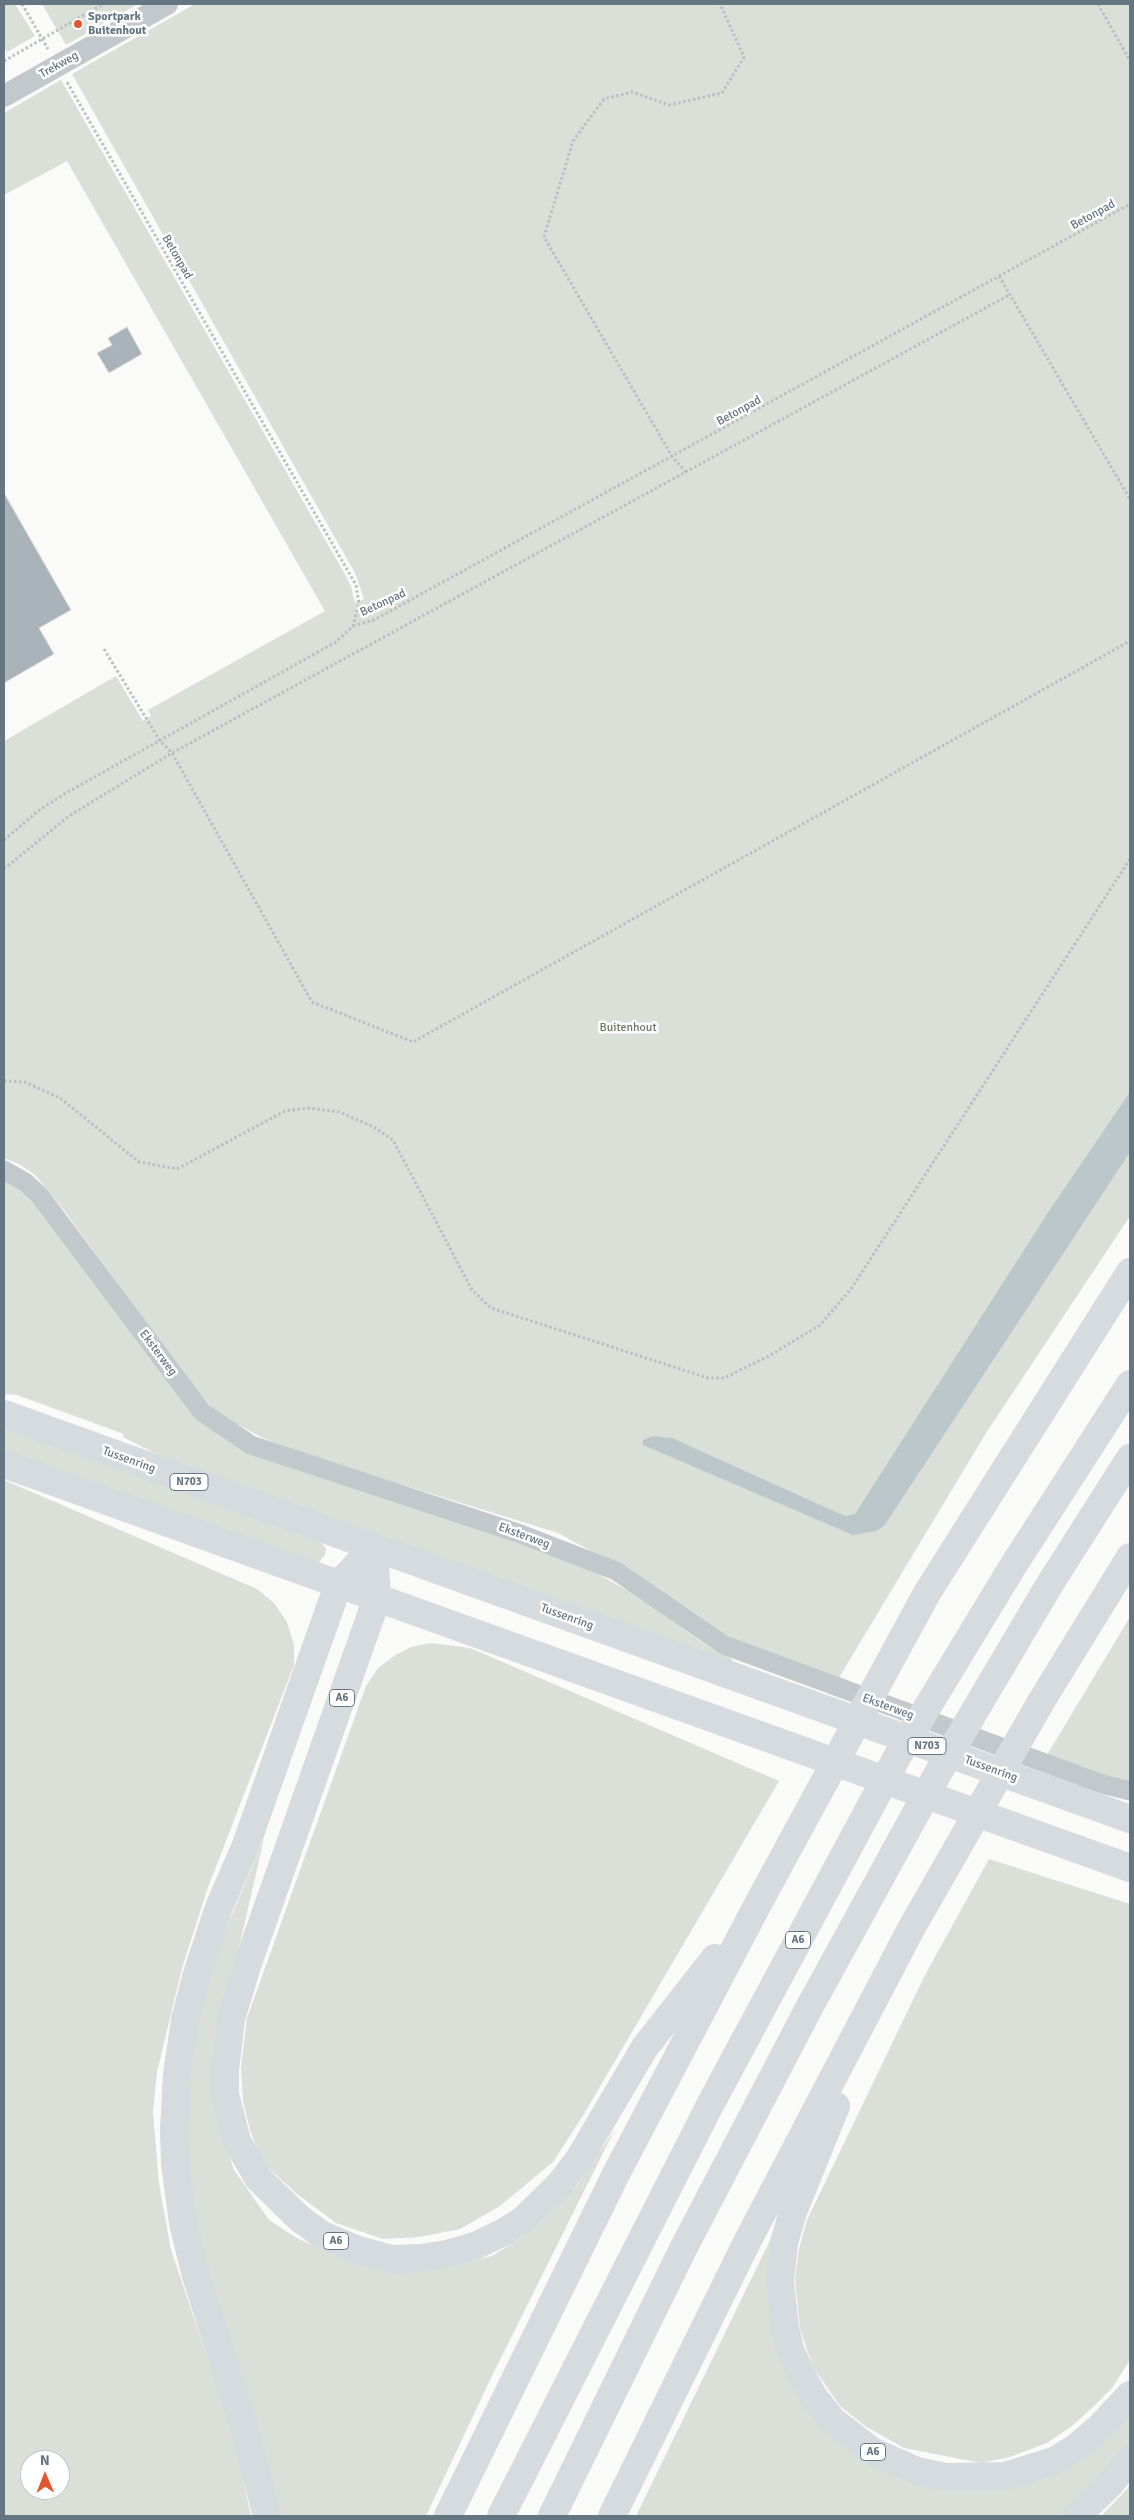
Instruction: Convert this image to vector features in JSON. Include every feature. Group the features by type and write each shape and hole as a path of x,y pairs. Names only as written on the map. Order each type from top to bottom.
{"highway":[{"name":"A6","path":"448,2516 616,2174 758,1904 927,1593 1130,1272"},
{"name":"A6","path":"501,2516 711,2103 897,1757 1013,1566 1130,1384"},
{"name":"Tussenring","path":"4,1414 374,1547 799,1687 1067,1784 1130,1819"},
{"path":"552,2516 684,2249 813,1999 938,1773 1048,1587 1130,1458"},
{"path":"4,1464 1130,1868"},
{"name":"A6","path":"374,1547 377,1598 248,1963 231,2019 228,2044 225,2094 237,2141 258,2178 299,2218 322,2235 358,2250 392,2258 420,2258 475,2246 504,2232 523,2220 560,2184 579,2159 645,2047 758,1904"},
{"path":"267,2516 243,2423 196,2276 183,2223 178,2194 174,2138 177,2074 185,2020 196,1977 219,1907 246,1845 338,1585 374,1547"},
{"name":"A6","path":"612,2516 747,2242 912,1926 1042,1700 1130,1557"},
{"name":"A6","path":"912,1926 798,2197 787,2228 782,2261 781,2304 784,2328 800,2372 813,2396 827,2414 852,2437 893,2462 917,2471 945,2477 1004,2476 1054,2461 1078,2446 1099,2428 1130,2395"},
{"path":"1077,2516 1111,2483 1130,2459"}],"street":[{"name":"Trekweg","path":"4,96 167,4"},
{"name":"Eksterweg","path":"4,1170 24,1182 40,1196 202,1412 250,1445 518,1533 616,1571 724,1645 799,1687"},
{"path":"1067,1784 1130,1791"}],"path":[{"name":"Betonpad","path":"22,4 356,585 359,604 353,626"},
{"path":"4,61 103,4"},
{"path":"686,472 672,458 544,237 572,140 604,99 632,92 670,105 722,93 744,57 720,4"},
{"path":"1098,4 1130,61"},
{"name":"Betonpad","path":"4,840 38,811 66,793 325,650 353,626 374,620 672,458 1130,204"},
{"path":"999,276 1130,499"},
{"path":"4,869 69,816 172,752 1011,294"},
{"path":"104,649 160,740 172,752 312,1002 412,1042 1130,641"},
{"path":"4,1081 24,1082 60,1098 139,1162 177,1169 285,1112 308,1108 339,1112 374,1126 393,1140 472,1290 491,1308 708,1378 724,1378 770,1356 820,1325 851,1289 1130,859"}],"green space":[{"path":"4,4 15,4 35,36 7,52 4,46"},
{"name":"Sportpark Buitenhout","path":"42,4 138,4 66,45"},
{"name":"Buitenhout","path":"195,4 1130,4 1130,1216 986,1433 837,1681 724,1635 622,1568 558,1533 297,1452 261,1437 224,1417 209,1405 179,1368 63,1209 35,1175 19,1164 4,1158 4,741 116,676 143,721 151,716 148,710 325,611 67,161 4,195 4,113 61,80 346,576 351,586 355,603 364,599 355,573 72,74"},
{"path":"4,1179 12,1183 42,1211 206,1424 219,1435 246,1450 528,1543 583,1566 636,1595 706,1645 732,1659 732,1664 172,1462 123,1437 124,1434 17,1395 7,1394 4,1397"},
{"path":"4,1428 322,1543 326,1549 325,1555 319,1562 311,1563 4,1456"},
{"path":"4,1480 257,1589 274,1603 287,1622 294,1645 294,1665 207,1890 182,1968 157,2072 153,2111 159,2184 171,2250 234,2436 251,2516 4,2516"},
{"path":"1130,1617 1130,1784 1116,1781 1047,1755"},
{"path":"431,1643 470,1648 779,1781 584,2114 553,2162 500,2206 460,2229 420,2237 383,2239 336,2223 297,2194 262,2162 250,2130 243,2101 241,2067 247,2018 366,1686 378,1668 394,1656 411,1647"},
{"path":"264,1839 213,2060 211,2082 218,2122 234,2170 269,2220 295,2237 335,2256 368,2265 448,2268 492,2256 532,2231 576,2187 615,2129 490,2380 426,2516 276,2516 220,2336 183,2164 197,1997"},
{"path":"989,1859 1130,1904 1130,2360 1112,2388 1072,2426 1047,2443 1010,2457 981,2463 904,2448 865,2426 840,2406 813,2367 800,2329 795,2280 799,2249 807,2220 925,1975"},
{"path":"776,2228 773,2293 843,2443 1009,2482 1130,2406 1130,2449 1067,2516 636,2516"},
{"path":"1130,2485 1130,2516 1101,2516 1127,2489"}],"shaded area":[{"path":"1130,1092 1130,1152 884,1526 876,1531 853,1535 643,1445 643,1440 653,1436 672,1438 838,1513 846,1516 855,1514 1049,1211"}],"building":[{"path":"127,327 142,354 109,373 97,353 112,345 108,338"},
{"path":"4,493 71,610 39,628 54,654 4,683"}],"place":[{"name":"Sportpark Buitenhout","path":"78,24"}]}
